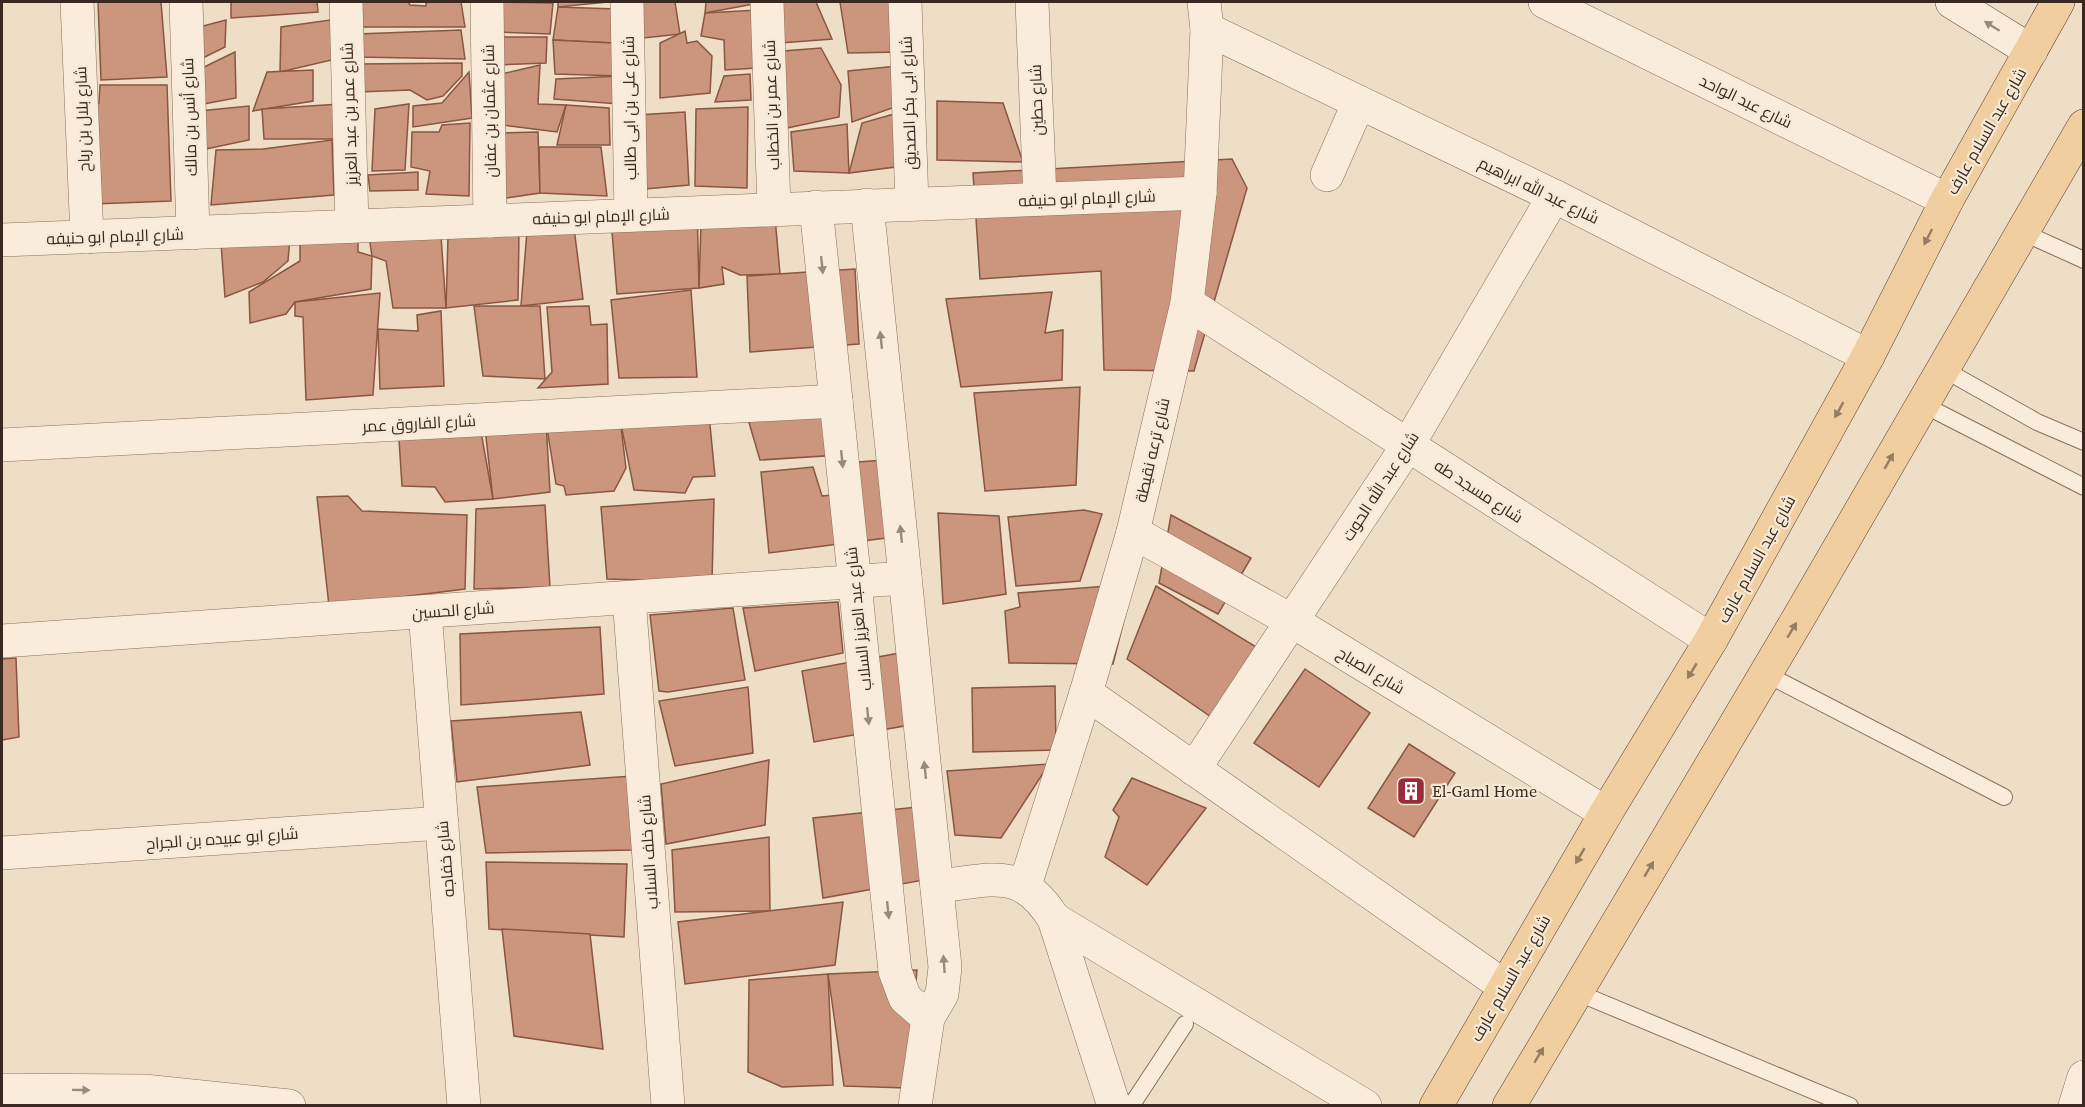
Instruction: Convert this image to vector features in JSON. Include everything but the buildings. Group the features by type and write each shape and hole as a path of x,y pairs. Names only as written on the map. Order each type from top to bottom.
{"main road":[{"name":"شارع عبد السلام عارف","path":"1436,1106 1606,813 1711,640 1869,356 1947,200 2058,2"},
{"path":"1509,1106 1766,674 2084,126"}],"street":[{"name":"شارع بلال بن رباح","path":"77,2 87,237"},
{"name":"شارع أنس بن مالك","path":"186,2 193,233"},
{"name":"شارع عمر بن عبد العزيز","path":"346,2 352,226"},
{"name":"شارع عثمان بن عفان","path":"488,2 490,221"},
{"name":"شارع على بن ابى طالب","path":"627,2 631,215"},
{"name":"شارع عمر بن الخطاب","path":"767,2 774,208"},
{"name":"شارع ابى بكر الصديق","path":"905,2 912,204"},
{"name":"شارع حطين","path":"1032,2 1040,200"},
{"name":"شارع عبد الواحد","path":"1545,2 1947,200"},
{"path":"1952,2 2031,51"},
{"name":"شارع عبد الله ابراهيم","path":"1205,15 1359,102 1554,196 1869,356"},
{"name":"شارع ترعه نقيطة","path":"1025,885 1086,693 1133,532 1187,303 1200,193 1205,15"},
{"path":"1327,175 1359,102"},
{"name":"شارع الإمام ابو حنيفه","path":"2,240 1200,193"},
{"name":"شارع عبد الله الحوت","path":"1194,769 1408,445 1554,196"},
{"path":"867,205 945,981 936,1007 928,1018 915,1106"},
{"name":"شارع عبد العزيز السلاب","path":"816,207 894,971 905,998 928,1018"},
{"name":"شارع مسجد طه","path":"1187,303 1711,640"},
{"name":"شارع الفاروق عمر","path":"2,445 836,401"},
{"name":"شارع الصباح","path":"1133,532 1292,621 1606,813"},
{"name":"شارع الحسين","path":"2,641 905,578"},
{"name":"شارع خلف السلاب","path":"629,598 668,1106"},
{"name":"شارع خفاجه","path":"425,612 464,1106"},
{"path":"1086,693 1504,986"},
{"name":"شارع ابو عبيده بن الجراح","path":"2,853 442,823"},
{"path":"937,886 1005,880 1025,885 1045,905 1054,920 1114,1106"},
{"path":"1054,920 1365,1106"},
{"path":"2075,1106 2084,1077"},
{"path":"23,1095 144,1091 289,1106"}],"lane":[{"path":"2022,232 2084,260"},
{"path":"1943,369 2037,422 2084,442"},
{"path":"1922,404 2084,487"},
{"path":"1766,674 2004,797"},
{"path":"1576,992 1850,1106"},
{"path":"1131,1106 1185,1024"}],"place":[{"name":"El-Gaml Home","path":"1411,791"}]}
